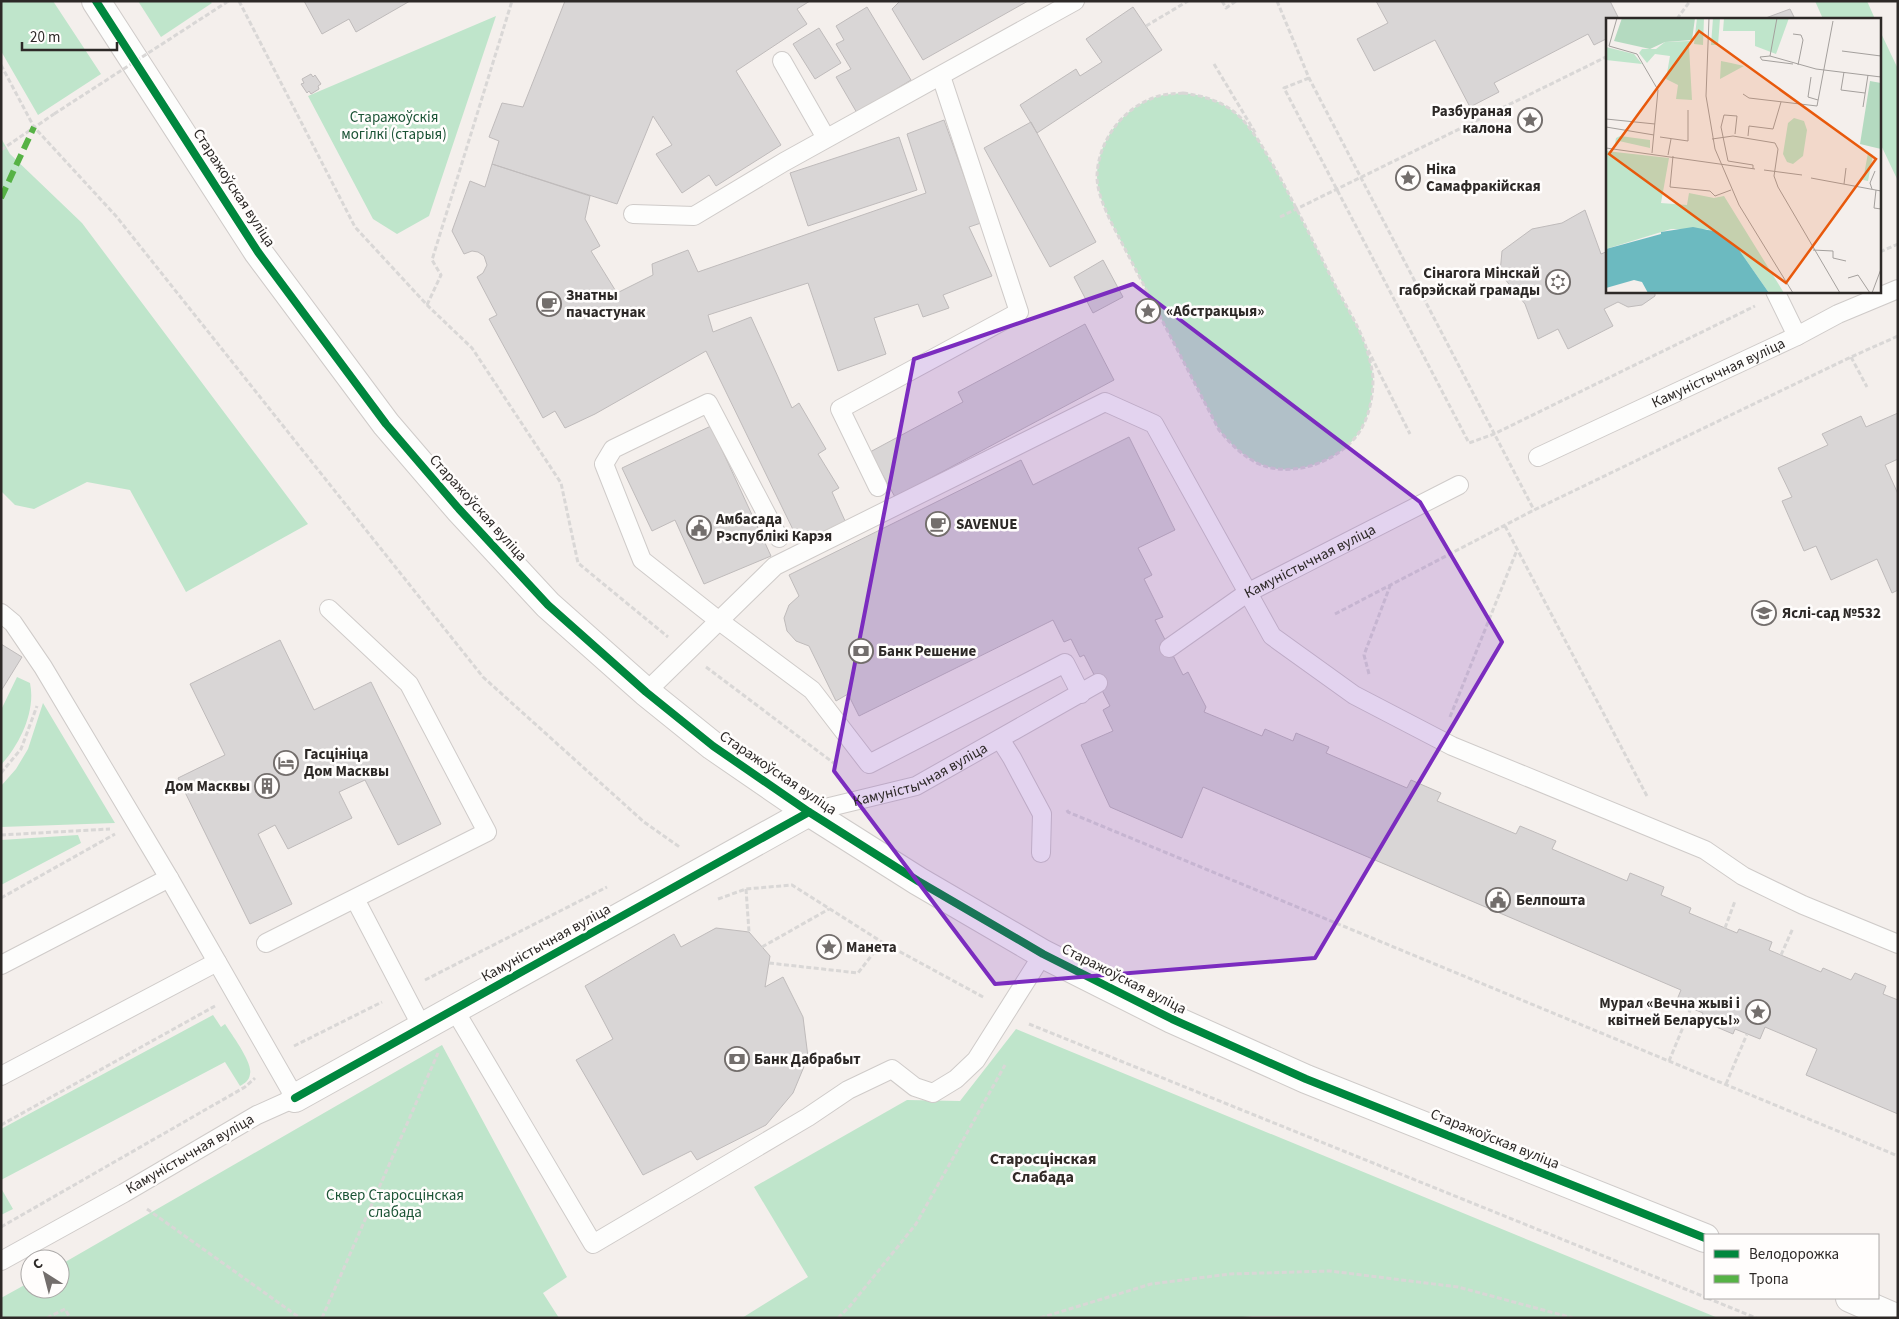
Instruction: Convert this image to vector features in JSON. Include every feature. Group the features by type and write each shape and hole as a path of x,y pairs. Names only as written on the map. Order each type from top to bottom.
{"main road":[{"name":"Старажоўская вуліца","path":"96,1 258,252 386,424 459,509 548,605 646,692 713,746 809,812 918,881 1043,954 1172,1019 1306,1079 1704,1238"},
{"name":"Камуністычная вуліца","path":"296,1098 809,812"},
{"path":"1852,1299 1896,1318"}],"lane":[{"path":"633,214 694,216 826,138 1075,1"},
{"path":"782,61 826,138"},
{"path":"878,487 840,409 1019,312 940,76"},
{"name":"Камуністычная вуліца","path":"1538,457 1796,336 1838,314 1898,289"},
{"path":"1776,293 1796,336"},
{"path":"646,692 775,566 1105,402 1154,424 1272,636 1354,695 1452,746 1705,850 1743,876 1803,905 1898,944"},
{"path":"779,538 708,403 613,449 604,464 642,560 812,690 869,764 1065,663 1081,694"},
{"name":"Камуністычная вуліца","path":"1169,648 1247,592 1458,485"},
{"path":"266,943 487,832 409,684 329,609"},
{"path":"1,613 13,623 43,667 169,878 296,1098"},
{"name":"Камуністычная вуліца","path":"809,812 916,786 1098,684"},
{"path":"1000,740 1012,758 1042,814 1041,853"},
{"path":"1,965 169,878"},
{"path":"355,899 422,1027"},
{"path":"454,1009 593,1244 808,1117 848,1090 892,1069 915,1087 933,1093 956,1079 976,1060 1043,954"},
{"path":"1,1076 217,962"},
{"name":"Камуністычная вуліца","path":"1,1261 124,1193 257,1115 296,1098"}],"path":[{"path":"239,1 355,228 427,305 472,348 562,483 578,563 688,653 837,766"},
{"path":"427,305 440,276 432,260 512,1"},
{"path":"1146,26 1188,1"},
{"path":"1222,1 1226,8 1236,1"},
{"path":"1277,1 1309,78 1534,510"},
{"path":"1678,18 1690,1"},
{"path":"1,150 228,2"},
{"path":"1280,217 1606,57"},
{"path":"1214,64 1264,148 1297,209 1410,434"},
{"path":"1,65 34,127 116,216 483,677 644,822 682,848 674,853"},
{"path":"1309,78 1284,88 1470,443 1494,434 1776,293"},
{"path":"1264,148 1242,119 1228,107 1212,99 1183,93 1167,94 1152,98 1131,110 1113,128 1100,158 1097,176 1100,195 1110,220 1219,430 1237,451 1261,465 1289,470 1316,465 1340,452 1359,432 1371,406 1373,378 1366,346"},
{"path":"1882,251 1898,244"},
{"path":"1335,614 1534,510 1898,336"},
{"path":"1851,357 1867,387"},
{"path":"1505,526 1667,835"},
{"path":"1448,722 1517,550"},
{"path":"1370,676 1364,656 1390,585"},
{"path":"1,773 22,749 40,700 37,678 43,667"},
{"path":"1064,804 1068,812 1898,1156"},
{"path":"1,898 117,833"},
{"path":"1,1227 245,1087 256,1077 257,1067 272,1057 613,884"},
{"path":"746,889 749,932"},
{"path":"762,947 829,909"},
{"path":"769,963 858,973 882,942"},
{"path":"1,1125 220,1003"},
{"path":"1668,1061 1691,1008"},
{"path":"1024,1032 1029,1024"},
{"path":"1726,1084 1747,1034"},
{"path":"838,1318 850,1306 916,1224 1009,1058"},
{"path":"124,1193 300,1318"},
{"path":"1040,1318 1151,1284 1230,1274 1330,1271 1458,1286 1573,1318"},
{"path":"1709,1299 1756,1318"},
{"path":"47,1318 64,1309 70,1318"}],"highlighted area":[{"path":"1133,284 1420,502 1502,642 1315,958 995,984 834,771 914,359"}],"green space":[{"path":"1,1 53,1 101,74 38,115 1,51"},
{"path":"138,1 210,1 212,3 161,37"},
{"path":"1815,1 1867,1 1875,18 1823,18"},
{"name":"Старажоўскія могілкі (старыя)","path":"496,16 429,216 397,234 373,219 308,96"},
{"path":"1882,35 1898,69 1898,181 1882,147"},
{"path":"1168,94 1199,95 1221,104 1235,112 1253,132 1282,181 1356,323 1366,347 1372,368 1373,380 1368,413 1360,431 1352,442 1329,459 1301,468 1273,468 1247,457 1219,430 1110,220 1101,199 1097,182 1098,163 1113,129 1121,119 1141,103"},
{"path":"1,138 10,154 82,223 308,524 186,592 130,490 87,482 34,509 15,505 1,491"},
{"path":"17,677 30,683 31,705 20,737 1,765 1,710"},
{"path":"43,703 115,823 1,827 1,786 16,769 28,749"},
{"path":"78,835 81,843 1,885 1,840"},
{"path":"213,1015 221,1027 225,1024 245,1056 250,1069 248,1080 245,1083 240,1086 225,1062 1,1180 1,1129"},
{"path":"1016,1029 1718,1318 1253,1316 1231,1318 742,1318 808,1277 754,1187 907,1100 960,1101"},
{"name":"Сквер Старосцінская слабада","path":"442,1045 567,1277 543,1293 559,1318 1,1318 1,1298 20,1288 20,1299 70,1299 70,1259"},
{"path":"1,1188 13,1209 1,1215"}],"building":[{"path":"304,1 410,1 356,32 349,19 322,34"},
{"path":"565,1 810,1 797,9 807,24 736,71 781,145 716,186 709,175 682,193 656,154 672,145 653,116 617,204 492,164 499,141 489,137 502,103 523,107"},
{"path":"900,1 1028,1 923,60 892,9"},
{"path":"1376,1 1610,1 1618,18 1606,18 1606,39 1594,45 1588,34 1494,83 1499,92 1470,107 1435,40 1374,71 1357,39 1388,23"},
{"path":"867,7 911,80 857,113 836,77 851,69 836,44 844,40 836,26"},
{"path":"1133,7 1162,50 1037,133 1020,105 1076,69 1080,76 1102,62 1086,39"},
{"path":"1790,9 1794,18 1766,18"},
{"path":"819,28 841,63 815,79 793,44"},
{"path":"311,74 313,77 315,75 321,84 318,86 319,89 311,94 309,91 307,93 301,84 304,83 302,79"},
{"path":"944,120 981,223 969,227 992,276 943,295 949,308 923,317 918,304 874,318 886,354 838,371 808,283 708,315 713,332 751,317 792,408 799,403 826,449 818,454 839,488 832,492 846,523 800,544 706,351 595,414 565,428 555,411 543,418 489,319 497,315 477,277 483,273 487,265 484,256 472,251 464,254 452,231 470,181 485,187 492,164 590,196 585,219 600,246 591,251 617,293 653,275 652,264 688,250 698,272 926,193 907,134"},
{"path":"1031,122 1096,242 1050,267 984,148"},
{"path":"899,137 917,190 808,226 790,173"},
{"name":"Сінагога Мінскай габрэйскай грамады","path":"1585,210 1601,254 1606,252 1606,292 1655,292 1655,296 1642,305 1628,307 1618,302 1604,309 1613,326 1568,349 1558,329 1538,339 1525,304 1500,273 1502,251 1532,229 1562,223"},
{"path":"1103,260 1123,297 1093,313 1074,277"},
{"path":"1085,324 1114,380 895,497 870,452 963,402 958,392"},
{"path":"1898,413 1898,459 1885,465 1898,494 1898,590 1892,593 1877,559 1831,580 1816,546 1804,551 1782,501 1792,497 1778,468 1828,445 1822,434 1861,416 1866,427"},
{"path":"711,426 771,556 704,584 675,520 652,531 622,468"},
{"path":"1129,437 1175,530 1138,548 1152,575 1144,579 1163,617 1155,620 1183,675 1188,672 1206,707 1204,712 1262,736 1265,729 1293,741 1296,733 1329,747 1326,753 1407,788 1411,780 1441,793 1437,801 1516,834 1520,826 1556,841 1552,849 1627,881 1630,873 1664,887 1661,895 1691,908 1689,913 1737,933 1739,929 1772,942 1769,950 1821,972 1823,968 1851,980 1855,973 1886,986 1883,994 1898,1000 1898,1114 1806,1075 1817,1049 1765,1027 1760,1039 1735,1029 1733,1034 1700,1020 1703,1013 1676,1002 1681,990 1203,787 1182,838 1110,807 1081,745 1113,731 1103,710 1110,706 1084,655 1080,657 1071,639 1064,642 1053,620 859,716 848,694 836,701 809,646 796,641 787,631 784,618 789,605 799,596 789,575 1021,460 1033,485"},
{"name":"Дом Масквы","path":"280,640 314,710 371,682 441,824 398,845 365,780 339,792 352,818 288,849 275,825 258,834 292,904 250,924 178,778 225,755 190,684"},
{"path":"1,644 22,657 1,691"},
{"path":"716,928 749,932 770,956 765,987 783,977 803,1017 808,1057 793,1093 766,1125 697,1160 691,1151 643,1175 576,1060 613,1039 585,986 674,934 681,947"}],"marked path":[{"path":"1,198 34,127"}],"cycle path":[{"path":"96,1 258,252 386,424 459,509 548,605 646,692 713,746 809,812 918,881 1043,954 1172,1019 1306,1079 1704,1238"},
{"path":"295,1098 809,812"}],"place":[{"name":"Разбураная калона","path":"1530,120"},
{"name":"Ніка Самафракійская","path":"1408,178"},
{"name":"Сінагога Мінскай габрэйскай грамады","path":"1558,282"},
{"name":"Знатны пачастунак","path":"549,304"},
{"name":"«Абстракцыя»","path":"1148,311"},
{"name":"SAVENUE","path":"938,524"},
{"name":"Амбасада Рэспублікі Карэя","path":"699,528"},
{"name":"Яслі-сад №532","path":"1764,613"},
{"name":"Банк Решение","path":"861,651"},
{"name":"Гасцініца Дом Масквы","path":"286,763"},
{"name":"Дом Масквы","path":"267,786"},
{"name":"Белпошта","path":"1498,900"},
{"name":"Манета","path":"829,947"},
{"name":"Мурал «Вечна жыві і квітней Беларусь!»","path":"1758,1012"},
{"name":"Банк Дабрабыт","path":"737,1059"}],"district":[{"name":"Старосцінская Слабада","path":"1043,1168"}]}
